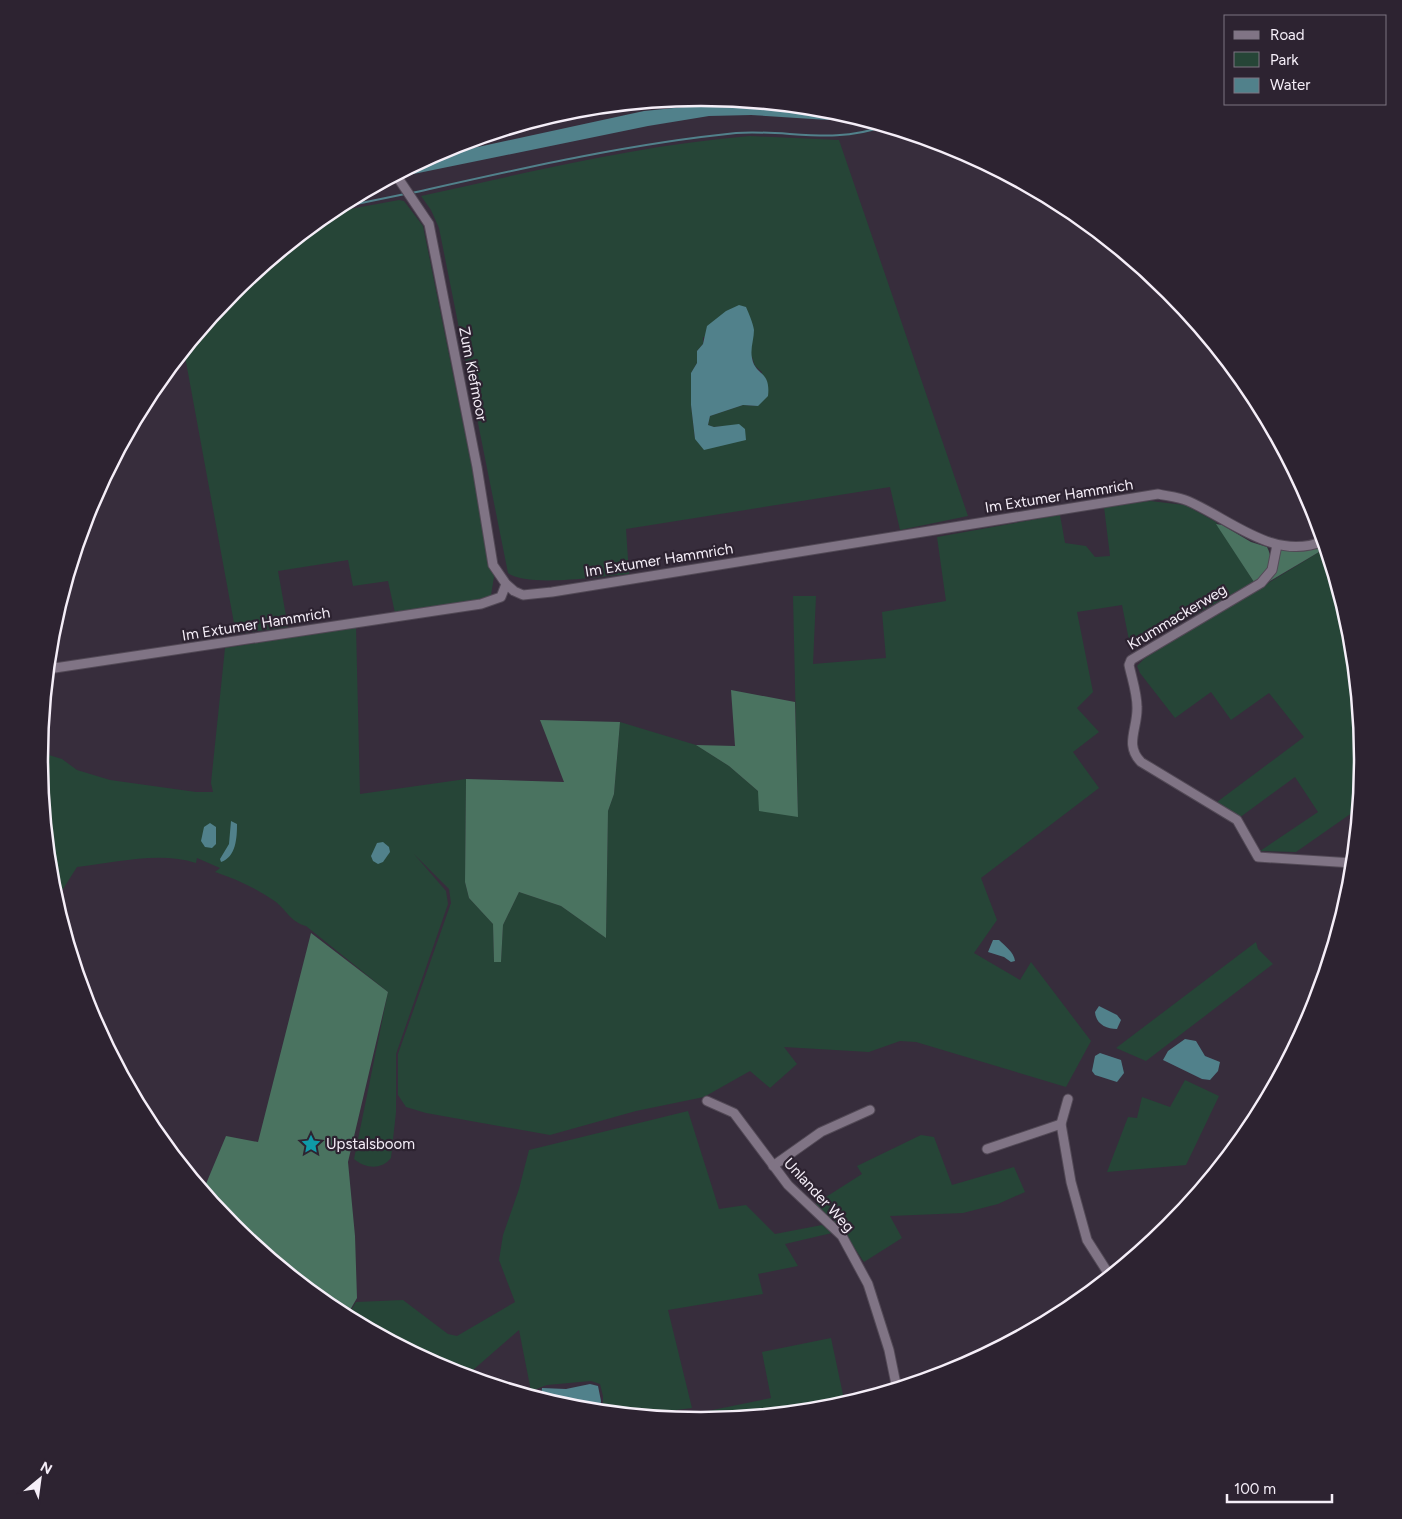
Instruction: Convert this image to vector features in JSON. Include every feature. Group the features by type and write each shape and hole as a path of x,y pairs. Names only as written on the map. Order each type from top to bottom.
{"street":[{"name":"Zum Kiefmoor","path":"399,180 429,224 477,467 493,565 506,584"},
{"name":"Im Extumer Hammrich","path":"54,668 481,604 501,597 506,584 514,592 523,595 552,592 1158,494 1186,500 1277,545"},
{"path":"1277,545 1309,545 1318,543"},
{"name":"Krummackerweg","path":"1277,545 1272,570 1261,583 1131,660 1129,665 1138,709 1131,743 1132,749 1141,762 1237,820 1258,857 1346,863"},
{"path":"1068,1099 1061,1124 1071,1182 1087,1240 1107,1271"},
{"name":"Unlander Weg","path":"707,1102 734,1112 788,1185 842,1236 868,1284 889,1350 896,1383"},
{"path":"774,1166 821,1132 870,1110"},
{"path":"987,1149 1061,1124"}],"green space":[{"path":"750,136 839,140 968,516 900,530 890,487 626,529 629,574 584,579 532,580 508,573 439,228 431,210 421,196 585,160 708,140","holes":["703,337 752,357 755,366 762,372 758,406 743,405 710,416 708,425 714,427 724,426 695,439 691,405 691,373 697,363 697,351 703,344"]},
{"path":"399,200 404,201 423,226 494,577 491,595 480,600 395,613 388,581 353,586 348,560 278,571 288,627 236,634 185,359 239,297 270,268 303,241 349,209"},
{"path":"1150,501 1185,505 1216,522 1254,582 1131,650 1122,605 1077,612 1093,692 1077,708 1099,732 1073,752 1099,788 981,878 997,920 974,953 1020,980 1031,962 1091,1041 1066,1087 916,1042 900,1041 869,1052 784,1047 797,1064 770,1088 750,1071 704,1097 636,1111 550,1135 426,1113 406,1107 398,1095 398,1054 451,903 449,889 414,854 446,891 448,904 396,1054 396,1112 391,1158 383,1165 373,1167 363,1165 354,1159 388,992 306,926 293,919 276,902 247,885 215,872 220,868 197,858 196,863 167,858 152,858 77,867 63,889 61,890 53,845 49,802 48,755 62,759 77,770 110,780 196,792 213,792 211,783 225,648 356,627 360,794 466,779 465,882 469,898 493,924 494,962 501,962 503,925 519,892 561,906 606,938 608,811 614,794 620,722 696,745 729,766 758,791 798,817 793,596 816,596 813,664 886,658 882,612 946,601 937,537 1060,515 1065,543 1086,546 1095,557 1110,556 1104,507"},
{"path":"1216,524 1222,525 1251,542 1267,547 1270,558 1269,567 1259,579 1254,582"},
{"path":"1314,547 1319,552 1265,584 1280,550"},
{"path":"1321,551 1342,632 1349,674 1354,760 1352,813 1296,852 1260,851 1318,812 1295,777 1239,818 1217,802 1304,737 1269,693 1231,720 1211,692 1175,718 1140,673 1137,666 1145,658"},
{"path":"731,690 795,702 798,817 759,811 758,791 729,766 696,745 735,746"},
{"path":"540,720 620,722 614,794 608,811 606,938 561,906 519,892 503,925 501,962 494,962 493,924 469,898 465,882 466,779 564,782"},
{"path":"311,933 388,992 348,1162 355,1236 357,1298 350,1310 303,1278 270,1251 239,1222 206,1185 226,1136 258,1142"},
{"path":"1256,942 1258,949 1273,964 1146,1061 1116,1048"},
{"path":"1185,1080 1219,1096 1186,1165 1107,1172 1128,1117 1137,1118 1142,1097 1170,1107"},
{"path":"688,1111 719,1209 746,1205 775,1234 822,1225 832,1233 785,1244 798,1266 758,1274 763,1294 668,1310 692,1408 658,1412 603,1405 600,1384 591,1381 547,1385 531,1391 519,1330 472,1371 412,1346 351,1311 356,1302 403,1300 448,1334 457,1336 515,1302 499,1260 503,1235 519,1189 529,1150"},
{"path":"921,1135 934,1137 952,1185 1014,1167 1025,1192 998,1204 963,1213 890,1216 902,1238 864,1262 845,1234 815,1204 862,1174 857,1166"},
{"path":"831,1338 843,1397 744,1412 698,1413 771,1398 762,1352"}],"water":[{"path":"691,106 744,107 831,120 751,115 709,116 648,126 408,175 471,148 644,111"},
{"path":"739,305 746,307 752,321 754,330 752,358 756,368 765,377 768,396 758,406 743,405 710,416 708,425 714,427 739,424 745,429 746,440 704,450 695,439 691,405 691,373 697,363 697,351 703,344 707,326 726,311"},
{"path":"231,821 237,824 235,846 230,856 221,862 220,859 229,844"},
{"path":"210,823 216,827 216,844 212,848 205,847 201,841 204,827"},
{"path":"51,824 58,868 57,871"},
{"path":"383,842 389,847 390,852 383,862 378,864 373,861 371,856 377,843"},
{"path":"993,940 999,940 1013,955 1015,961 1011,962 1004,957 988,952"},
{"path":"1099,1006 1117,1015 1121,1020 1117,1029 1105,1027 1097,1020 1095,1012"},
{"path":"1185,1039 1196,1041 1205,1056 1220,1062 1218,1071 1210,1080 1202,1079 1163,1060 1168,1051"},
{"path":"1100,1053 1121,1060 1124,1073 1117,1082 1095,1075 1092,1071 1095,1056"},
{"path":"590,1384 598,1386 601,1404 542,1393 542,1388 566,1389"}],"waterway":[{"path":"412,193 614,150 695,138 754,132 828,136 847,135 874,129"},
{"path":"358,204 405,194"}],"place":[{"name":"Upstalsboom","path":"311,1144"}]}
